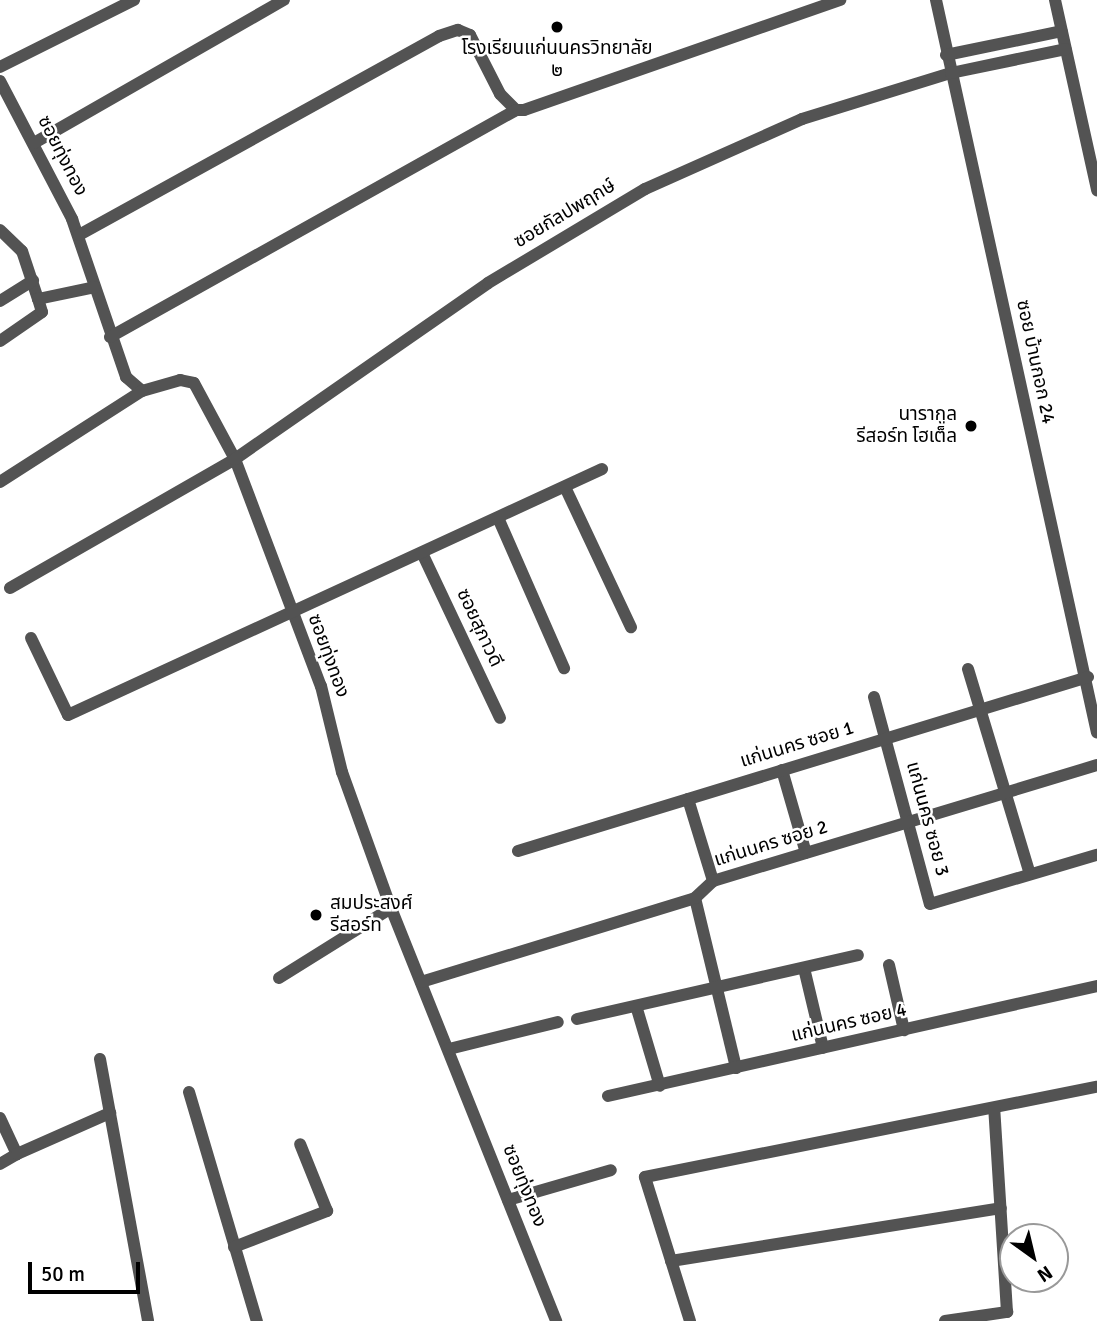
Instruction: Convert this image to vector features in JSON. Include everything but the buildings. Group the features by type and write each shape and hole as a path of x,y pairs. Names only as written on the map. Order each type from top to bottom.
{"street":[{"path":"0,67 134,0"},
{"path":"34,143 284,0"},
{"path":"110,337 516,110 840,0"},
{"name":"ซอย บ้านกอก 24","path":"936,0 946,55 1088,677 1096,724"},
{"path":"1055,0 1097,190"},
{"path":"79,235 458,30 478,44 500,94 516,110"},
{"path":"946,55 1062,31"},
{"name":"ซอยกัลปพฤกษ์","path":"10,588 235,459 488,283 645,189 802,118 951,73 1066,49"},
{"name":"ซอยทุ่งทอง","path":"0,81 79,235 110,337 126,377 142,391 180,380 194,383 235,459 321,685 342,772 391,908 556,1321"},
{"path":"0,230 22,251 42,312 0,341"},
{"path":"0,301 33,280"},
{"path":"38,299 95,287"},
{"path":"0,482 142,391"},
{"path":"31,638 68,715 293,615 499,520 602,469"},
{"path":"565,487 631,627"},
{"path":"499,520 564,668"},
{"name":"ซอยสุภาวดี","path":"423,555 500,718"},
{"path":"968,669 1030,874"},
{"name":"แก่นนคร ซอย 1","path":"518,851 1088,677"},
{"name":"แก่นนคร ซอย 3","path":"874,698 930,904 1097,855"},
{"name":"แก่นนคร ซอย 2","path":"421,982 695,898 713,881 1097,765"},
{"path":"782,770 806,853"},
{"path":"688,799 713,881"},
{"path":"695,898 713,990 736,1068"},
{"path":"279,978 391,908"},
{"path":"577,1019 637,1009 858,955"},
{"path":"889,965 904,1030"},
{"path":"804,968 823,1048"},
{"name":"แก่นนคร ซอย 4","path":"608,1097 1097,986"},
{"path":"637,1009 660,1086"},
{"path":"449,1049 558,1022"},
{"path":"100,1059 148,1321"},
{"path":"690,1321 645,1177 1097,1087"},
{"path":"189,1092 257,1321"},
{"path":"945,1321 1007,1312 994,1108"},
{"path":"0,1164 110,1113"},
{"path":"0,1118 17,1154"},
{"path":"234,1247 327,1211 300,1144"},
{"path":"508,1200 611,1170"},
{"path":"671,1261 1001,1208"}],"place":[{"name":"โรงเรียนแก่นนครวิทยาลัย ๒","path":"557,27"},
{"name":"นารากูล รีสอร์ท โฮเต็ล","path":"971,426"},
{"name":"สมประสงศ์ รีสอร์ท","path":"316,915"}]}
